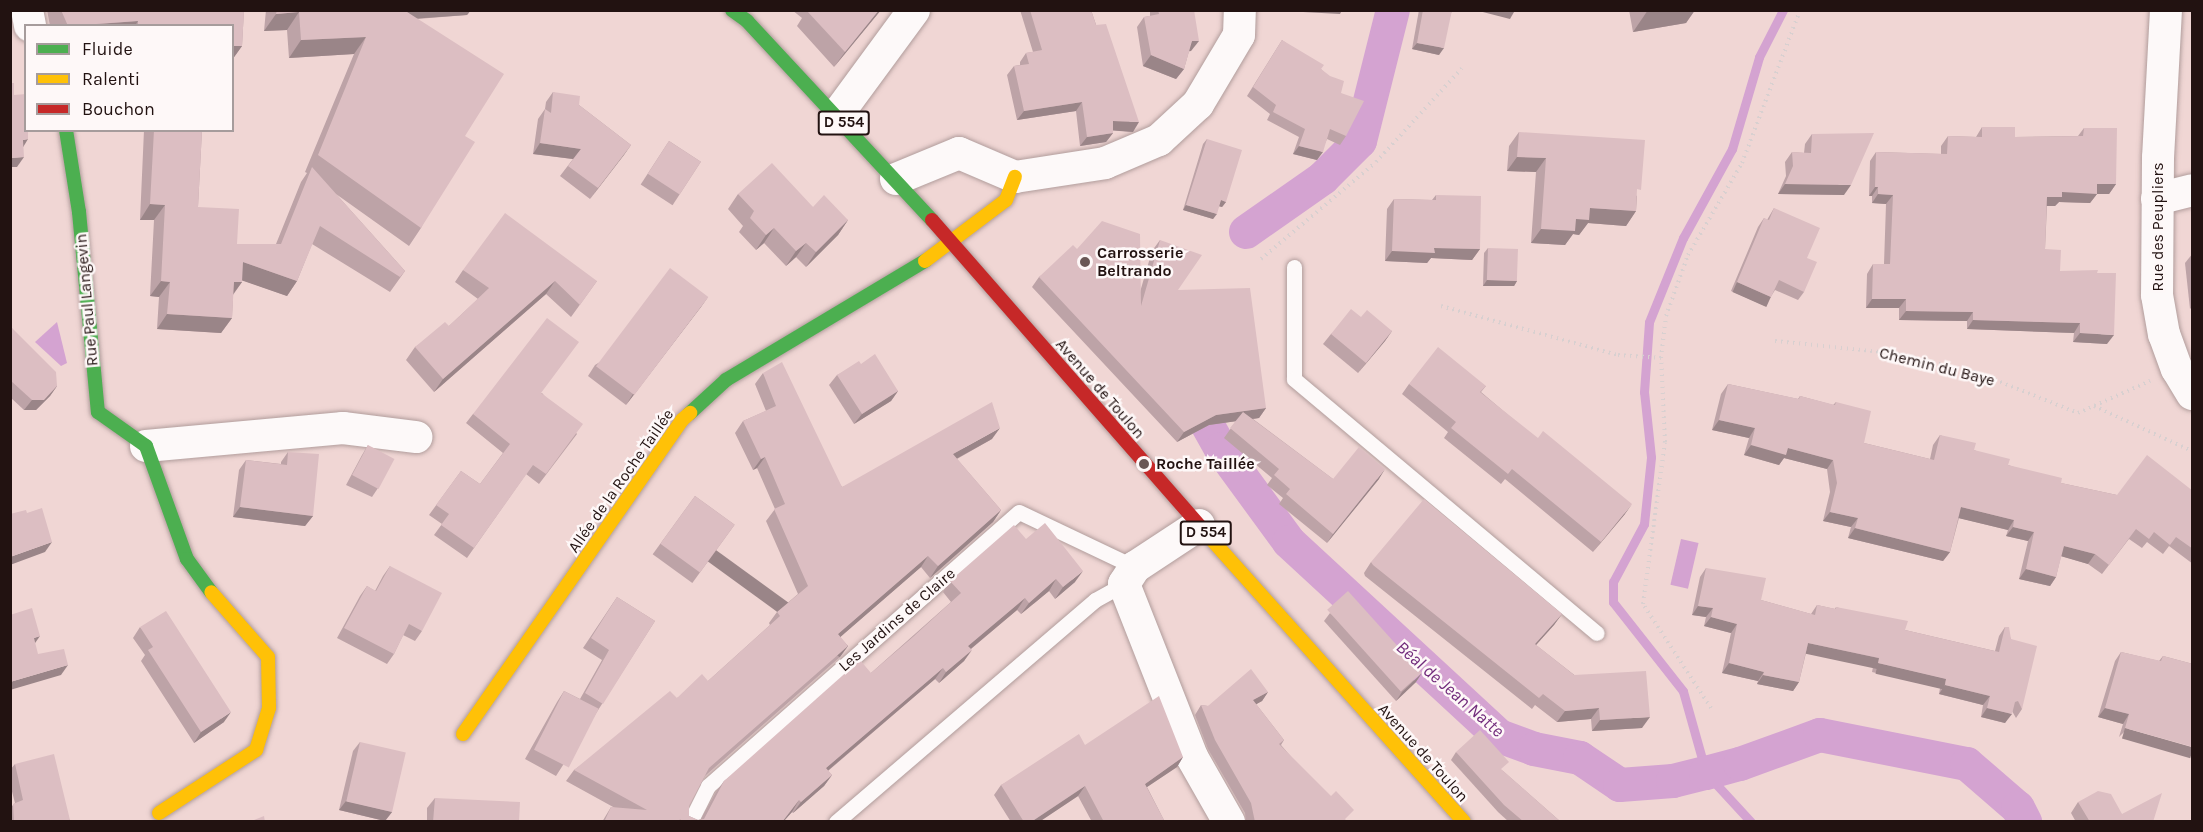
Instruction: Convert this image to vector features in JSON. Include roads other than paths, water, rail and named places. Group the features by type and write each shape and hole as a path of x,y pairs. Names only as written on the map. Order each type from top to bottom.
{"street":[{"name":"Avenue de Toulon","path":"732,10 747,21 896,179 1199,525 1464,822"},
{"path":"837,115 915,10"},
{"path":"896,179 959,153 1015,177 1105,163 1159,140 1198,104 1239,35 1240,10"},
{"name":"Rue des Peupliers","path":"2154,10 2163,51"},
{"name":"Rue des Peupliers","path":"2166,10 2157,199 2157,295 2162,324 2177,369 2193,394"},
{"name":"Rue Paul Langevin","path":"66,132 79,212 98,412 146,446"},
{"name":"Allée de la Roche Taillée","path":"464,734 682,420 726,380 934,255 1006,200 1015,177"},
{"path":"2157,199 2193,190"},
{"path":"159,813 256,750 269,708 268,657 211,592 187,559 146,446 343,428 416,437"},
{"path":"1199,525 1130,576 1192,757 1229,822"}],"lane":[{"path":"1294,267 1294,379 1597,633"},
{"name":"Les Jardins de Claire","path":"690,822 708,786 1019,512 1130,576"},
{"path":"836,822 1095,600 1130,576"}],"waterway":[{"name":"Béal de Jean Natte","path":"1246,232 1323,178 1360,141 1393,10"},
{"path":"1751,822 1706,773 1683,691 1613,602 1613,582 1644,524 1651,457 1644,392 1649,322 1683,238 1732,149 1759,57 1783,10"},
{"name":"Béal de Jean Natte","path":"1189,384 1193,399 1221,449 1289,542 1499,736 1534,749 1580,758 1620,785 1673,781 1706,773 1740,764 1820,735 1967,764 2018,808 2025,822"}],"place":[{"name":"Carrosserie Beltrando","path":"1085,262"},
{"name":"Roche Taillée","path":"1144,464"}]}
